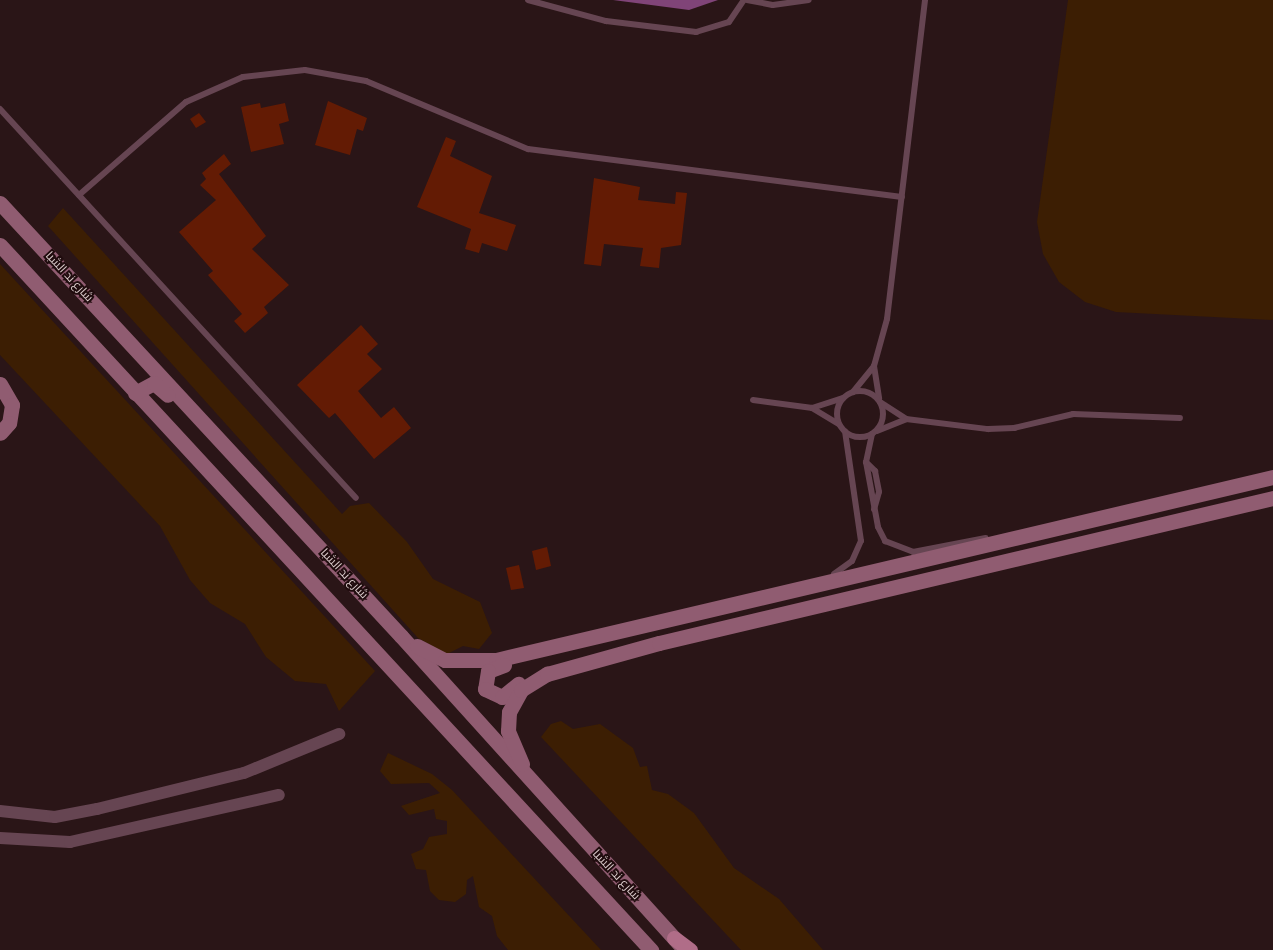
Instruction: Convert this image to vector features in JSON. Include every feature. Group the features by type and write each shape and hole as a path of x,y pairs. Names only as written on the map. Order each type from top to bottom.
{"main road":[{"path":"679,944 690,950"}],"street":[{"name":"شارع ند الشبا","path":"0,203 401,636 531,783 679,944"},
{"name":"شارع ند الشبا","path":"0,245 651,950"},
{"path":"135,393 154,383 180,406 190,408"},
{"path":"0,384 10,396 12,414 0,432"},
{"path":"401,636 434,657 456,662 496,660 1273,477"},
{"path":"571,642 542,655 492,668 483,684 492,696 502,697 536,672 576,665 1273,498"},
{"path":"1173,501 1177,521"},
{"path":"531,783 508,731 511,705 528,684 576,665"},
{"path":"0,811 55,817 90,811 244,773 339,734"},
{"path":"0,838 70,842 280,795"}],"lane":[{"path":"528,0 606,21 696,32 728,22 746,0 773,5 809,0"},
{"path":"925,0 888,311 874,366 879,401 884,417 874,432 866,462 874,509 885,540 905,552 975,539 1004,541"},
{"path":"79,195 186,102 243,77 305,70 366,80 528,149 902,197"},
{"path":"0,109 356,498"},
{"path":"812,408 843,398 853,392 874,366"},
{"path":"853,392 870,393 906,419 1001,430 1073,414 1180,418"},
{"path":"840,425 838,408 843,398"},
{"path":"753,400 812,408 855,436 874,432 906,419"},
{"path":"806,588 846,567 859,548 845,431"}],"shaded area":[{"path":"613,0 718,0 689,10"},
{"path":"1068,0 1273,0 1273,320 1116,312 1085,302 1059,282 1043,254 1037,222"},
{"path":"63,208 342,514 350,506 369,503 407,542 433,579 480,602 492,633 479,649 463,646 447,654 418,638 48,226"},
{"path":"0,264 375,671 339,711 326,684 295,681 266,657 245,624 210,603 190,580 160,526 0,355"},
{"path":"561,721 573,729 600,724 633,748 640,767 647,766 652,790 668,794 694,813 734,868 779,899 823,950 741,950 541,737 551,724"},
{"path":"388,753 432,774 452,790 601,950 508,950 497,936 492,916 479,907 473,876 467,880 466,894 455,902 439,900 430,891 426,870 416,869 411,854 423,849 429,837 447,834 447,821 436,819 434,809 409,815 401,806 440,793 429,783 391,784 380,771"}],"building":[{"path":"328,101 367,118 363,131 357,129 350,155 315,145"},
{"path":"260,103 261,108 285,103 289,121 279,124 284,144 251,152 241,107"},
{"path":"199,113 206,122 196,128 190,119"},
{"path":"446,137 456,141 450,156 492,176 479,213 516,225 507,251 482,243 479,253 465,249 471,229 417,207"},
{"path":"224,154 231,164 219,174 266,236 252,249 289,285 264,307 268,313 245,333 234,321 242,314 208,275 213,271 179,232 216,200 200,185 206,179 202,173"},
{"path":"594,178 640,187 638,200 675,204 676,192 687,193 681,245 661,248 659,268 640,266 643,248 604,244 601,266 584,264"},
{"path":"361,325 378,344 367,354 382,369 358,391 381,418 394,407 411,428 374,459 335,413 329,418 297,385"},
{"path":"547,547 551,566 536,570 532,551"},
{"path":"519,565 524,588 511,590 506,568"}]}
